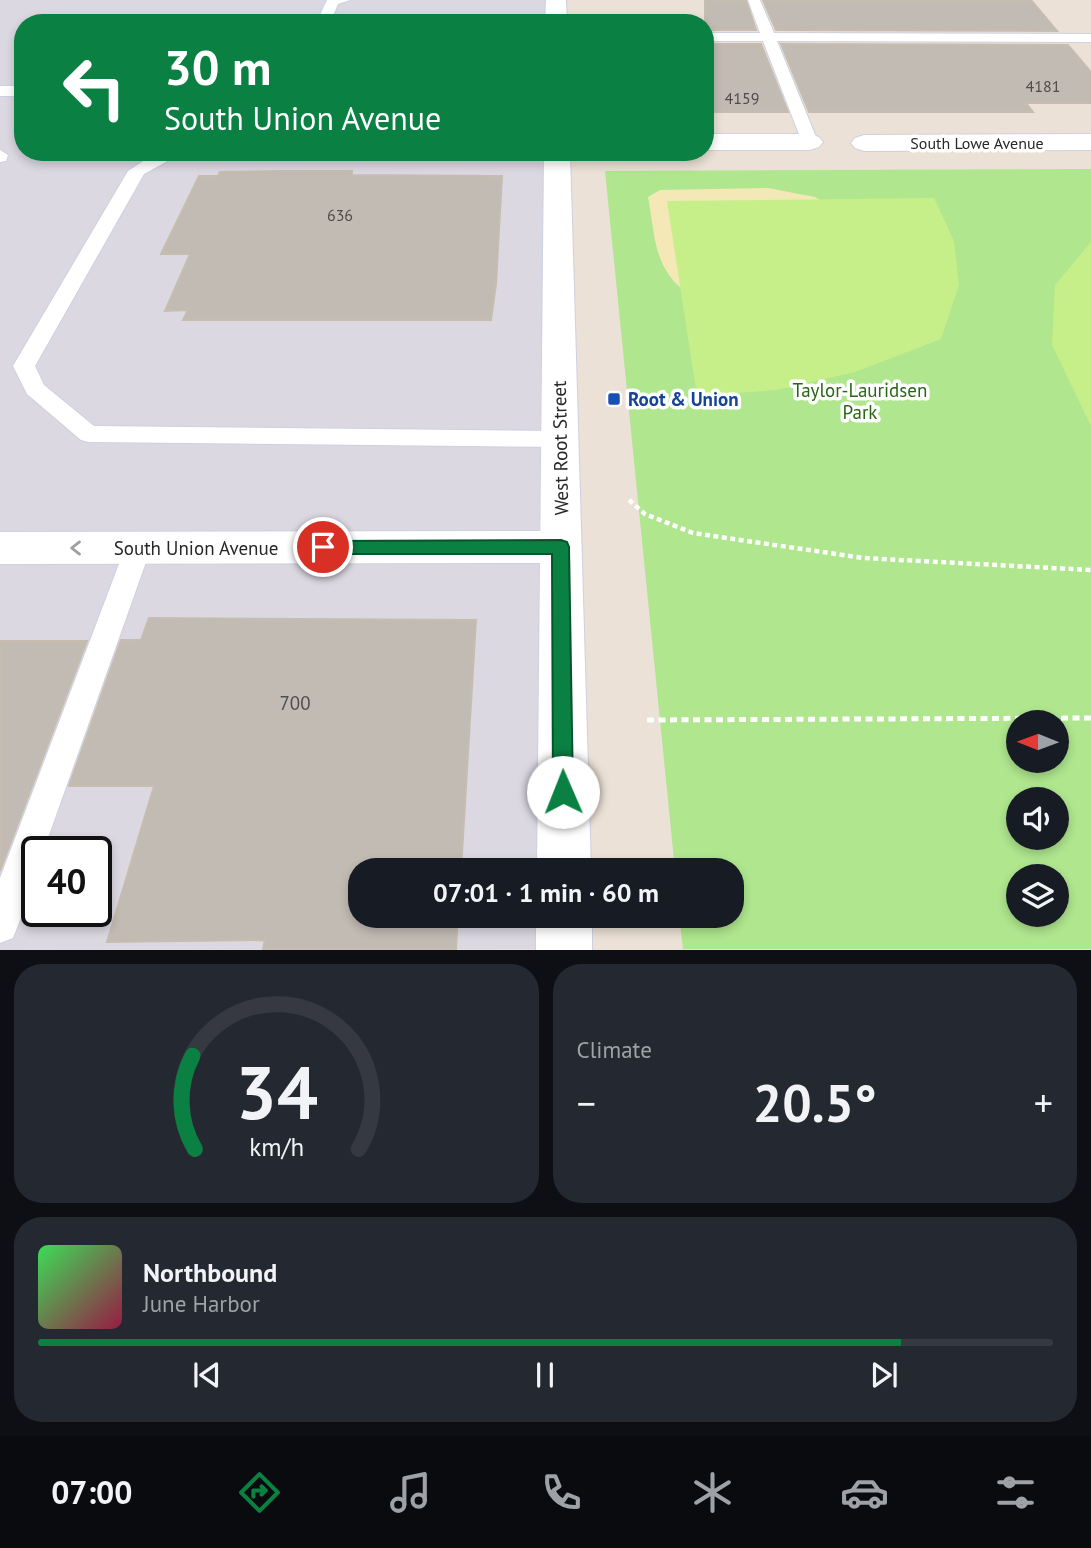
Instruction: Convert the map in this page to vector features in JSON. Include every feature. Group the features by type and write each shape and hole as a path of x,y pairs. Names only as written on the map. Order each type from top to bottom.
{"street":[{"path":"714,142 810,142"},
{"name":"South Lowe Avenue","path":"864,143 1091,142"},
{"name":"West Root Street","path":"557,161 564,858"},
{"name":"South Union Avenue","path":"0,548 561,547"},
{"path":"564,928 564,950"}],"lane":[{"path":"327,14 333,0 344,0"},
{"path":"754,0 810,142"},
{"path":"714,37 1091,38"},
{"path":"154,161 137,171 24,366 35,389 89,434 559,439"},
{"path":"0,925 138,548"}],"path":[{"path":"629,500 645,514 706,535 863,558 1091,570"},
{"path":"647,720 1091,718"}],"shaded area":[{"path":"0,0 556,0 556,14 14,14 14,161 558,161 575,858 348,858 348,928 576,928 577,949 0,950"}],"green space":[{"name":"Taylor-Lauridsen Park","path":"1091,169 1091,949 683,949 681,928 744,928 744,858 674,858 605,171"},
{"path":"934,198 954,241 959,285 941,339 855,372 776,390 697,396 667,201"},
{"path":"1091,242 1091,426 1052,345 1055,285"}],"sand":[{"path":"768,188 815,197 833,207 683,290 673,280 661,259 654,236 648,197 660,190"}],"building":[{"path":"705,0 746,0 756,30 714,30 714,14 705,14"},
{"path":"763,0 1031,0 1057,31 776,30"},
{"path":"714,44 761,44 788,112 714,112"},
{"path":"781,44 1068,45 1091,72 1091,103 1026,103 1033,112 809,112"},
{"path":"352,171 352,175 502,176 496,284 491,320 183,320 188,310 165,311 190,254 161,254 199,176 218,176 220,172"},
{"path":"149,618 476,620 462,858 348,858 348,928 457,928 456,949 263,949 265,940 107,942 154,786 69,786 121,640 141,640"},
{"path":"0,641 87,641 0,871"}],"place":[{"name":"Root & Union","path":"614,399"}],"route":[{"path":"323,547 561,547 563,792"}]}
